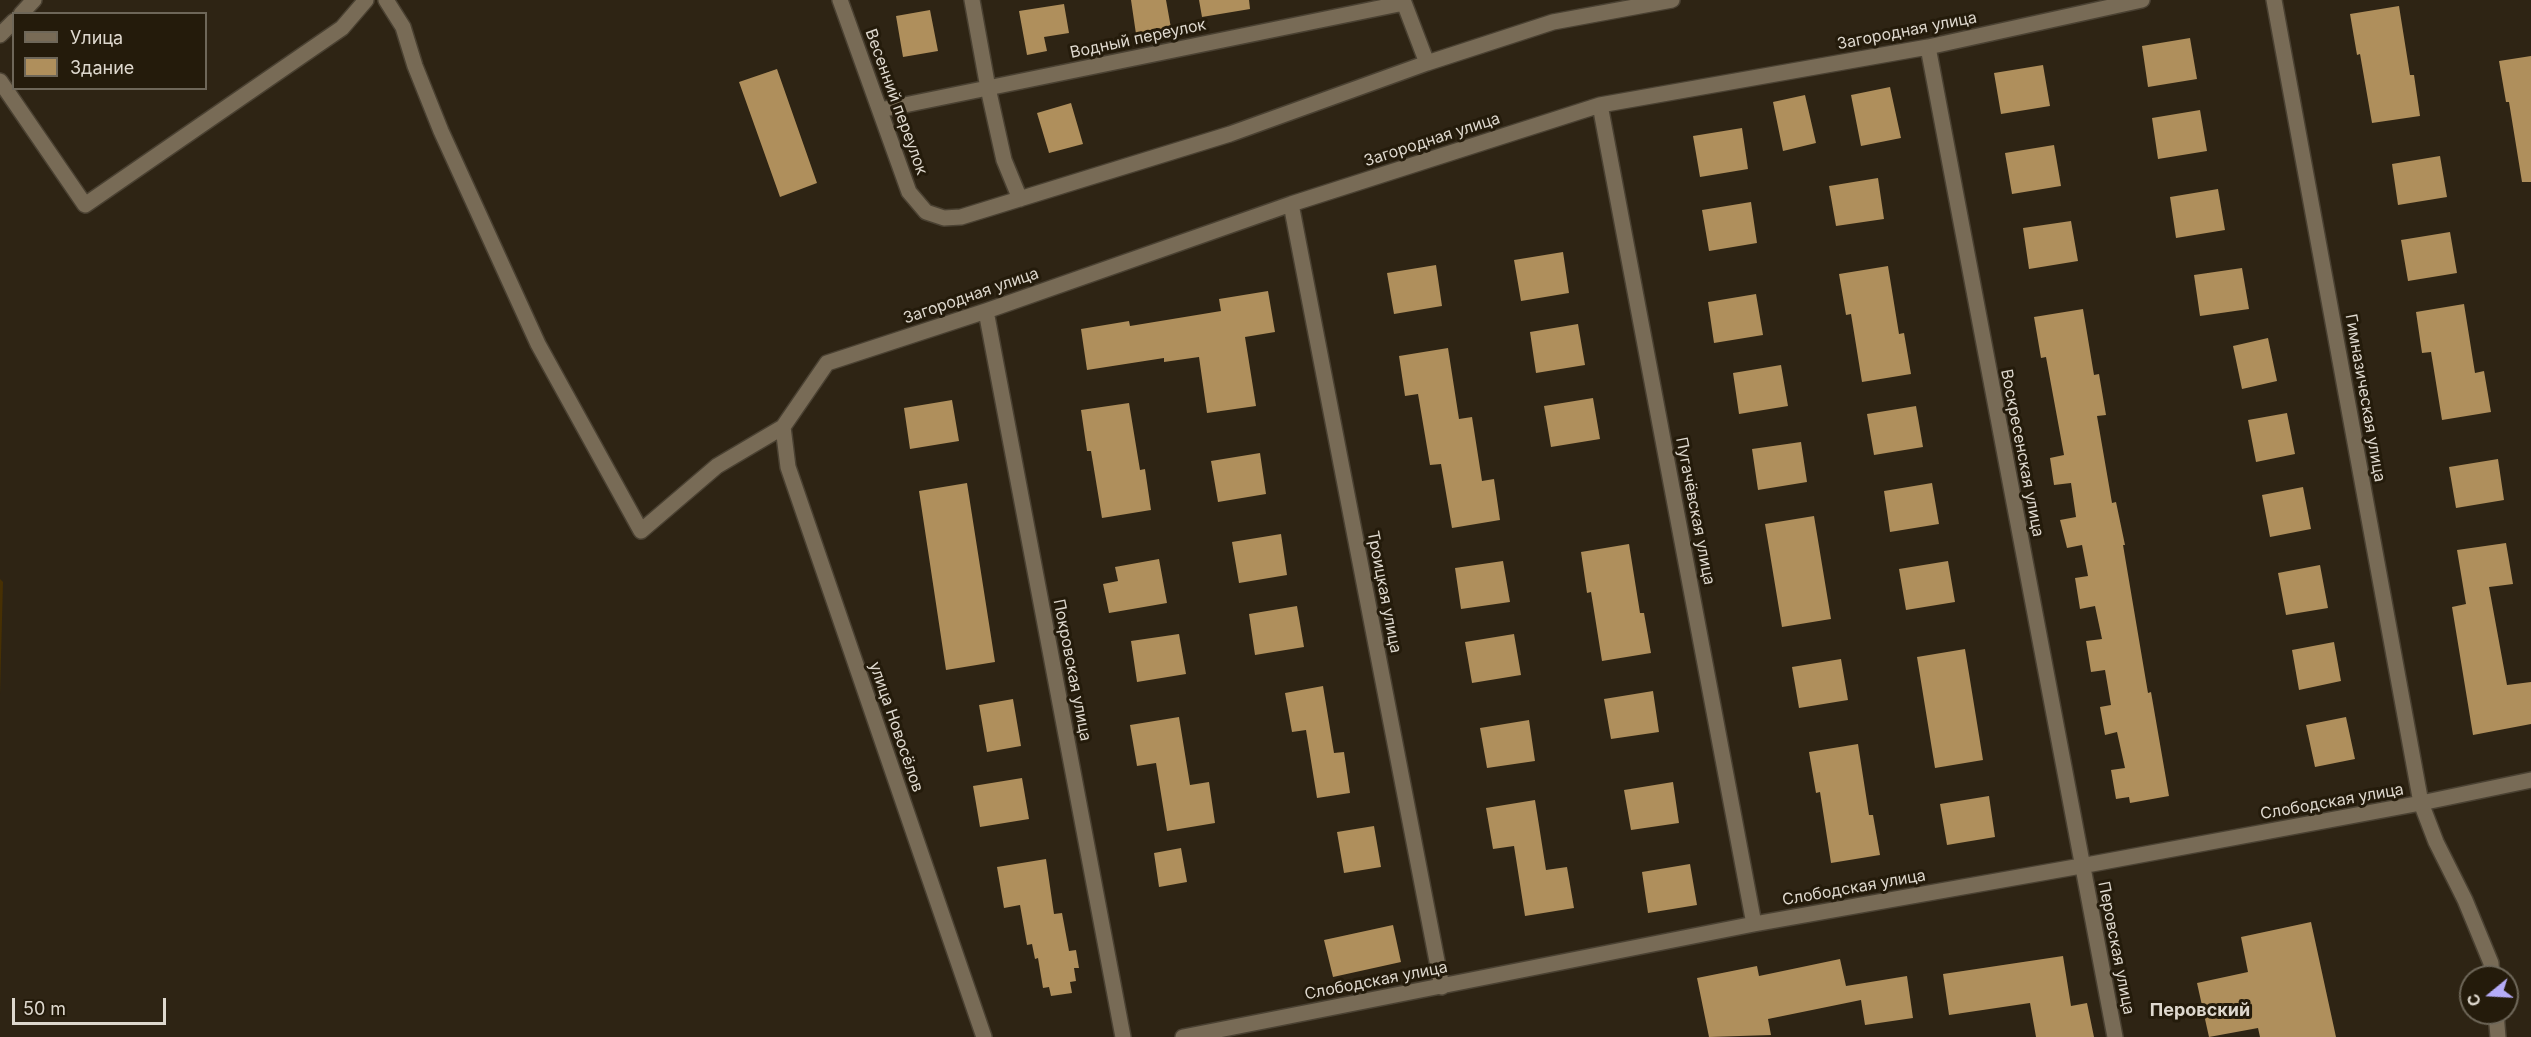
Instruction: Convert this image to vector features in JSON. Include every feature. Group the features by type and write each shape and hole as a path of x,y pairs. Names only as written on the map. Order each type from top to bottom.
{"street":[{"path":"23,12 34,0"},
{"path":"0,81 85,205 342,28 366,0"},
{"path":"386,0 403,27 415,66 441,131 538,344 641,531 717,466 783,427"},
{"name":"Весенний переулок","path":"840,0 909,192 926,212 944,218 961,217 1020,199"},
{"path":"972,0 1004,160 1020,199 1230,134 1427,63 1553,22 1672,0"},
{"name":"Загородная улица","path":"783,427 827,363 986,311 1291,204 1600,105 1928,47 2142,0"},
{"name":"Гимназическая улица","path":"2274,0 2421,803 2436,842 2466,900 2491,965"},
{"path":"1404,1 1427,63"},
{"name":"Водный переулок","path":"880,110 1404,1"},
{"path":"0,34 12,23"},
{"name":"Воскресенская улица","path":"1928,47 2081,866"},
{"name":"Пугачёвская улица","path":"1600,105 1754,924"},
{"name":"Троицкая улица","path":"1291,204 1442,987"},
{"name":"Покровская улица","path":"986,311 1123,1037"},
{"name":"улица Новосёлов","path":"783,427 788,467 984,1037"},
{"name":"Слободская улица","path":"1183,1037 1754,924 2421,803 2531,780"},
{"name":"Перовская улица","path":"2081,866 2115,1037"}],"shaded area":[{"path":"0,579 3,582 0,695"}],"building":[{"path":"1131,0 1166,0 1171,28 1136,34"},
{"path":"1199,0 1249,0 1250,9 1202,17"},
{"path":"1064,4 1069,33 1044,37 1047,51 1027,55 1019,11"},
{"path":"2399,6 2410,75 2414,75 2420,116 2372,123 2360,54 2357,55 2350,14"},
{"path":"930,10 938,51 903,57 896,16"},
{"path":"2190,38 2197,79 2148,87 2142,46"},
{"path":"2531,56 2531,182 2522,182 2509,102 2506,102 2499,61"},
{"path":"2043,65 2050,106 2001,114 1994,73"},
{"path":"777,69 817,183 780,197 739,82"},
{"path":"1890,87 1901,138 1861,146 1851,95"},
{"path":"1805,95 1816,143 1783,151 1773,102"},
{"path":"1071,103 1083,144 1049,153 1037,113"},
{"path":"2200,110 2207,151 2158,159 2152,118"},
{"path":"1742,128 1748,169 1700,177 1693,136"},
{"path":"2054,145 2061,186 2012,194 2005,153"},
{"path":"2440,156 2447,197 2398,205 2392,164"},
{"path":"1878,178 1884,219 1836,226 1829,186"},
{"path":"2218,189 2225,230 2176,238 2170,197"},
{"path":"1751,202 1757,243 1709,251 1702,210"},
{"path":"2071,221 2078,261 2029,269 2023,228"},
{"path":"2450,232 2457,273 2408,281 2401,240"},
{"path":"1563,252 1569,293 1521,301 1514,260"},
{"path":"1436,265 1442,306 1394,314 1387,273"},
{"path":"1888,266 1899,334 1904,333 1911,374 1862,382 1851,314 1846,315 1839,274"},
{"path":"2242,268 2249,309 2200,316 2194,275"},
{"path":"1268,291 1275,332 1245,337 1256,406 1207,413 1199,357 1164,362 1164,358 1087,370 1081,329 1129,321 1130,326 1221,311 1219,299"},
{"path":"1756,294 1763,335 1714,343 1708,302"},
{"path":"2464,304 2475,373 2484,371 2491,412 2442,420 2431,352 2422,353 2416,312"},
{"path":"2083,309 2094,375 2099,374 2106,415 2097,416 2112,503 2116,502 2125,545 2123,545 2148,693 2151,692 2169,796 2130,803 2129,797 2116,799 2111,770 2125,768 2117,732 2105,735 2100,707 2111,705 2105,670 2091,672 2086,641 2102,639 2095,606 2080,609 2075,578 2088,576 2082,545 2067,548 2060,520 2076,517 2071,483 2054,485 2050,458 2064,455 2046,357 2041,358 2034,317"},
{"path":"1578,324 1585,365 1536,373 1530,332"},
{"path":"2268,338 2277,381 2242,389 2233,346"},
{"path":"1448,348 1459,419 1472,417 1482,481 1494,479 1500,520 1452,528 1441,464 1430,465 1418,394 1405,396 1399,356"},
{"path":"1781,365 1788,406 1739,414 1733,373"},
{"path":"1593,398 1600,439 1551,447 1544,406"},
{"path":"952,400 959,441 910,449 904,408"},
{"path":"1129,403 1140,470 1145,469 1151,510 1102,518 1091,451 1087,451 1081,410"},
{"path":"1916,406 1923,447 1874,455 1867,414"},
{"path":"2287,413 2295,454 2256,462 2248,420"},
{"path":"1801,442 1807,482 1758,490 1752,449"},
{"path":"1260,453 1266,494 1218,502 1211,461"},
{"path":"2498,459 2504,500 2456,508 2449,467"},
{"path":"967,483 995,662 946,670 919,491"},
{"path":"1932,483 1939,524 1890,532 1884,491"},
{"path":"2303,487 2311,529 2270,537 2262,495"},
{"path":"1814,516 1831,619 1782,627 1765,524"},
{"path":"1281,534 1287,575 1239,583 1232,542"},
{"path":"2506,543 2513,584 2489,587 2507,685 2531,682 2531,724 2473,735 2452,607 2466,604 2457,550"},
{"path":"1629,544 1640,613 1644,613 1651,653 1602,661 1591,592 1587,593 1581,552"},
{"path":"1159,559 1167,603 1109,613 1103,584 1118,581 1115,567"},
{"path":"1503,561 1510,602 1461,609 1455,568"},
{"path":"1948,561 1955,602 1906,610 1899,569"},
{"path":"2320,565 2328,608 2286,615 2278,573"},
{"path":"1297,606 1304,647 1255,655 1249,614"},
{"path":"1179,634 1186,674 1137,682 1131,641"},
{"path":"1514,634 1521,675 1472,683 1465,642"},
{"path":"2334,642 2341,681 2299,690 2292,650"},
{"path":"1965,649 1983,760 1935,768 1917,657"},
{"path":"1841,659 1848,700 1799,708 1792,667"},
{"path":"1323,686 1334,753 1344,752 1350,793 1317,798 1306,730 1292,732 1285,693"},
{"path":"1653,691 1659,732 1611,739 1604,699"},
{"path":"1013,699 1021,746 987,752 979,705"},
{"path":"1179,717 1190,785 1209,782 1215,823 1167,831 1156,763 1137,766 1130,725"},
{"path":"2346,717 2355,759 2315,767 2306,725"},
{"path":"1529,720 1535,761 1487,768 1480,728"},
{"path":"1858,744 1869,815 1873,815 1880,855 1831,863 1820,792 1816,793 1809,752"},
{"path":"1022,778 1029,819 980,827 973,786"},
{"path":"1673,782 1679,823 1631,830 1624,790"},
{"path":"1989,796 1995,837 1947,845 1940,804"},
{"path":"1535,800 1546,870 1567,867 1574,908 1525,916 1514,846 1493,849 1486,808"},
{"path":"1374,826 1381,867 1344,873 1337,832"},
{"path":"1181,848 1187,882 1159,887 1154,853"},
{"path":"1046,859 1054,914 1062,913 1069,951 1076,950 1079,968 1074,968 1076,981 1070,982 1072,993 1051,996 1049,987 1043,988 1038,958 1035,959 1032,944 1027,945 1020,905 1004,908 997,867"},
{"path":"1690,864 1697,905 1648,913 1642,872"},
{"path":"2311,922 2336,1037 2260,1037 2258,1028 2209,1037 2197,983 2248,972 2241,937"},
{"path":"1393,925 1401,962 1333,977 1324,940"},
{"path":"2063,956 2071,1006 2087,1003 2094,1037 2036,1037 2030,1003 1949,1015 1943,974"},
{"path":"1840,959 1846,986 1907,976 1913,1018 1865,1025 1861,1000 1768,1019 1771,1035 1709,1037 1697,978 1757,966 1759,976"}],"district":[{"name":"Перовский","path":"2200,1011"}]}
